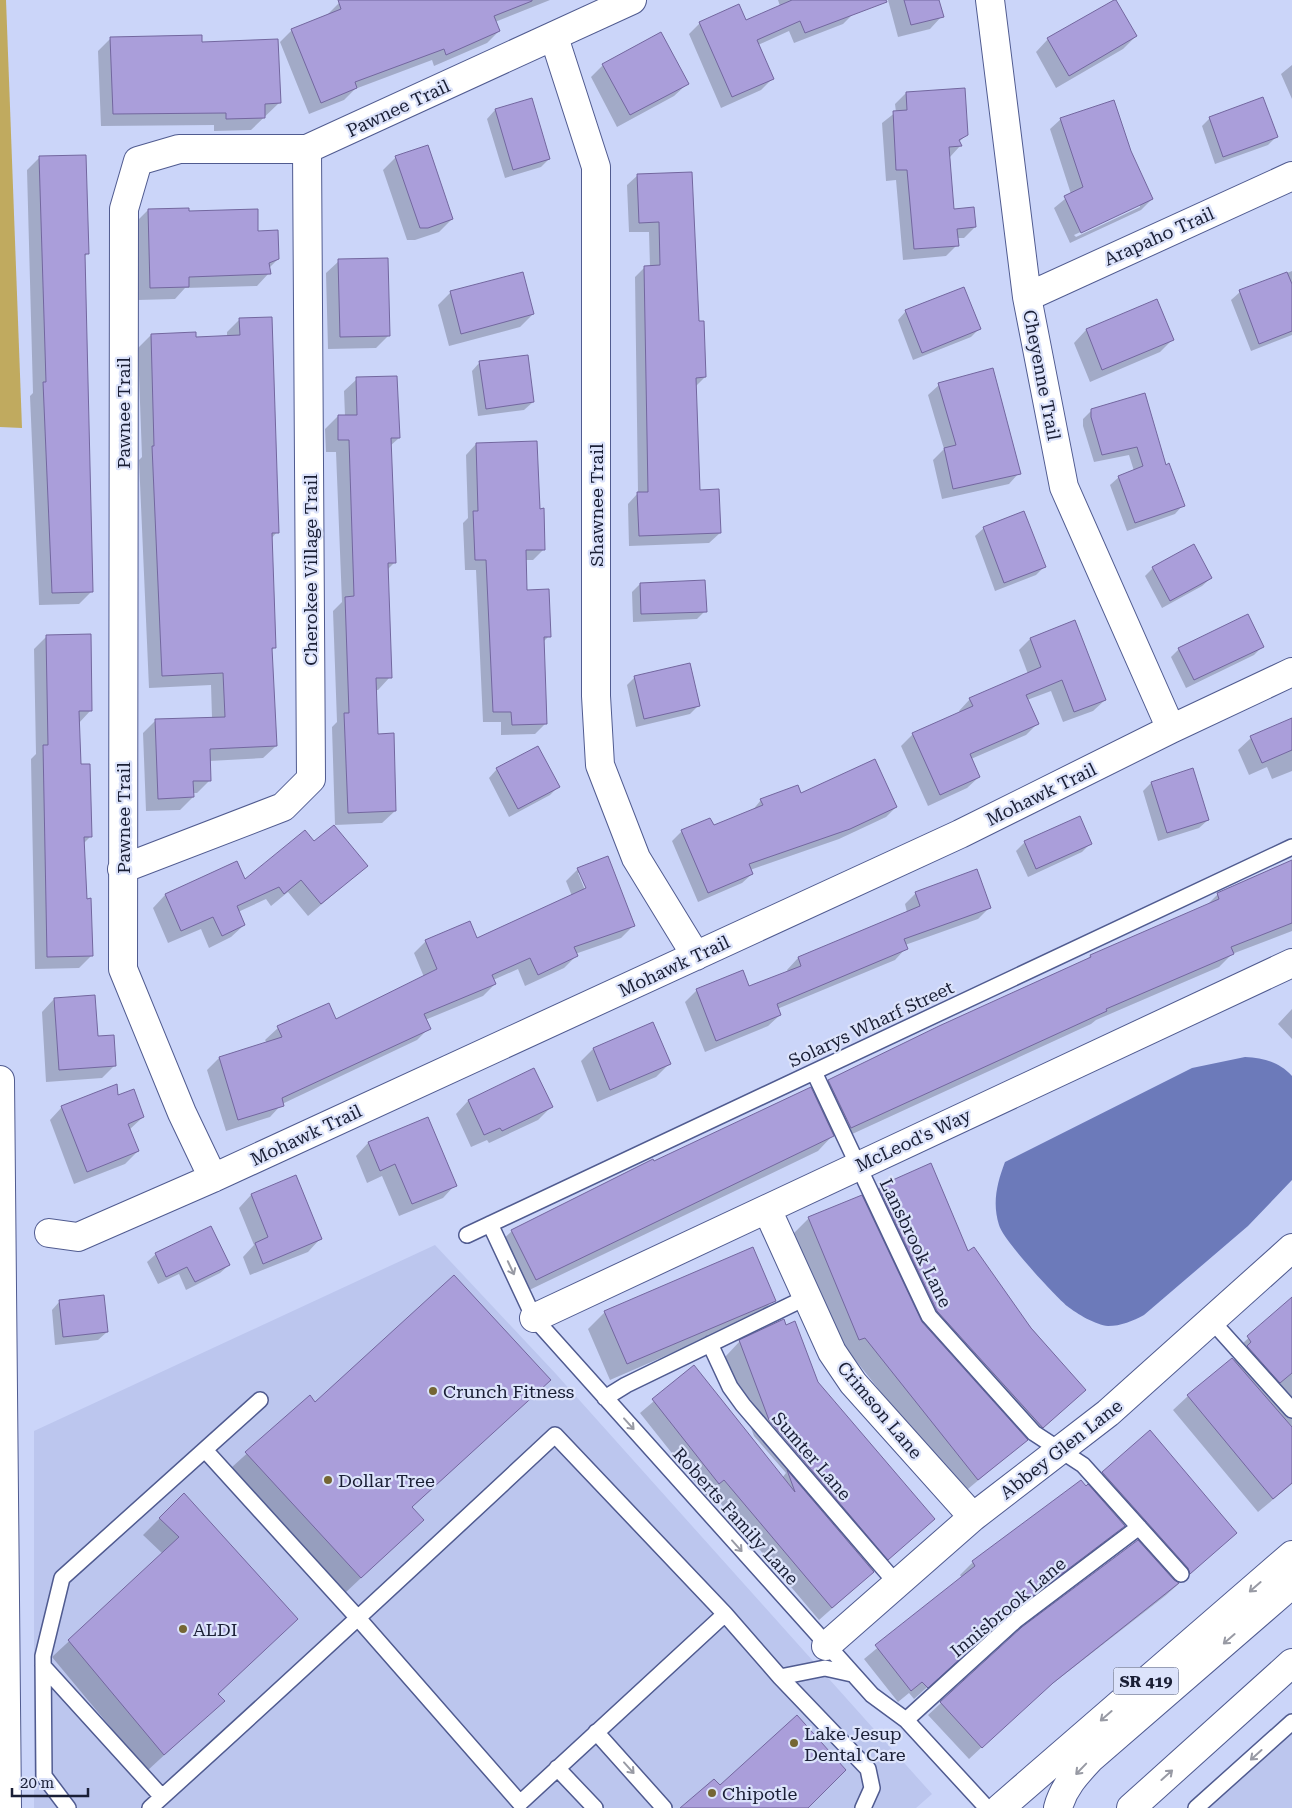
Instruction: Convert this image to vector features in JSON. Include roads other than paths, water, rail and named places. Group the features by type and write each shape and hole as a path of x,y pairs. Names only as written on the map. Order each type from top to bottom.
{"street":[{"name":"Pawnee Trail","path":"213,1178 182,1113 123,969 124,209 138,161 178,149 307,149 632,0"},
{"name":"Cheyenne Trail","path":"990,0 1027,297 1064,487 1171,729"},
{"name":"Shawnee Trail","path":"554,37 596,167 596,696 600,765 636,858 696,956"},
{"name":"Cherokee Village Trail","path":"122,869 283,807 311,779 307,149"},
{"name":"Arapaho Trail","path":"1027,297 1292,176"},
{"name":"Mohawk Trail","path":"49,1234 78,1237 213,1178 960,834 1171,729 1292,672"},
{"name":"McLeod's Way","path":"534,1318 1292,963"},
{"path":"0,1080 7,1808"},
{"name":"Crimson Lane","path":"767,1209 832,1352 853,1383 973,1517"},
{"name":"Abbey Glen Lane","path":"826,1646 973,1517 1108,1413 1292,1248"},
{"name":"SR 419","path":"1000,1808 1292,1555"},
{"path":"1058,1808 1061,1797 1074,1776 1090,1759 1292,1584"},
{"path":"1131,1808 1292,1663"}],"lane":[{"name":"Solarys Wharf Street","path":"467,1235 1292,847"},
{"name":"Lansbrook Lane","path":"814,1072 929,1316 1034,1433 1060,1450"},
{"name":"Roberts Family Lane","path":"490,1224 534,1318 826,1646 872,1695 906,1720 986,1808"},
{"path":"605,1398 626,1385 807,1297"},
{"path":"1211,1320 1290,1403"},
{"name":"Sumter Lane","path":"710,1344 730,1387 743,1405 897,1584"},
{"path":"68,1808 44,1776 43,1656 62,1578 260,1400"},
{"path":"150,1808 555,1435 725,1614 780,1677 868,1769 872,1788 862,1808"},
{"path":"205,1450 357,1617 520,1806 557,1768 725,1614"},
{"path":"1060,1450 1083,1465 1181,1574"},
{"name":"Innisbrook Lane","path":"906,1720 1016,1620 1139,1527"},
{"path":"43,1666 162,1797"},
{"path":"780,1677 825,1668 852,1674"},
{"path":"1196,1808 1292,1722"},
{"path":"596,1732 664,1808"},
{"path":"557,1768 595,1808"}],"water":[{"path":"1245,1057 1259,1058 1271,1062 1282,1067 1292,1076 1292,1180 1248,1226 1144,1315 1127,1323 1108,1326 1092,1321 1067,1306 1009,1242 999,1225 996,1193 1005,1162 1192,1068"}],"place":[{"name":"Crunch Fitness","path":"433,1391"},
{"name":"Dollar Tree","path":"328,1480"},
{"name":"ALDI","path":"183,1629"},
{"name":"Lake Jesup Dental Care","path":"794,1743"},
{"name":"Chipotle","path":"712,1793"}]}
